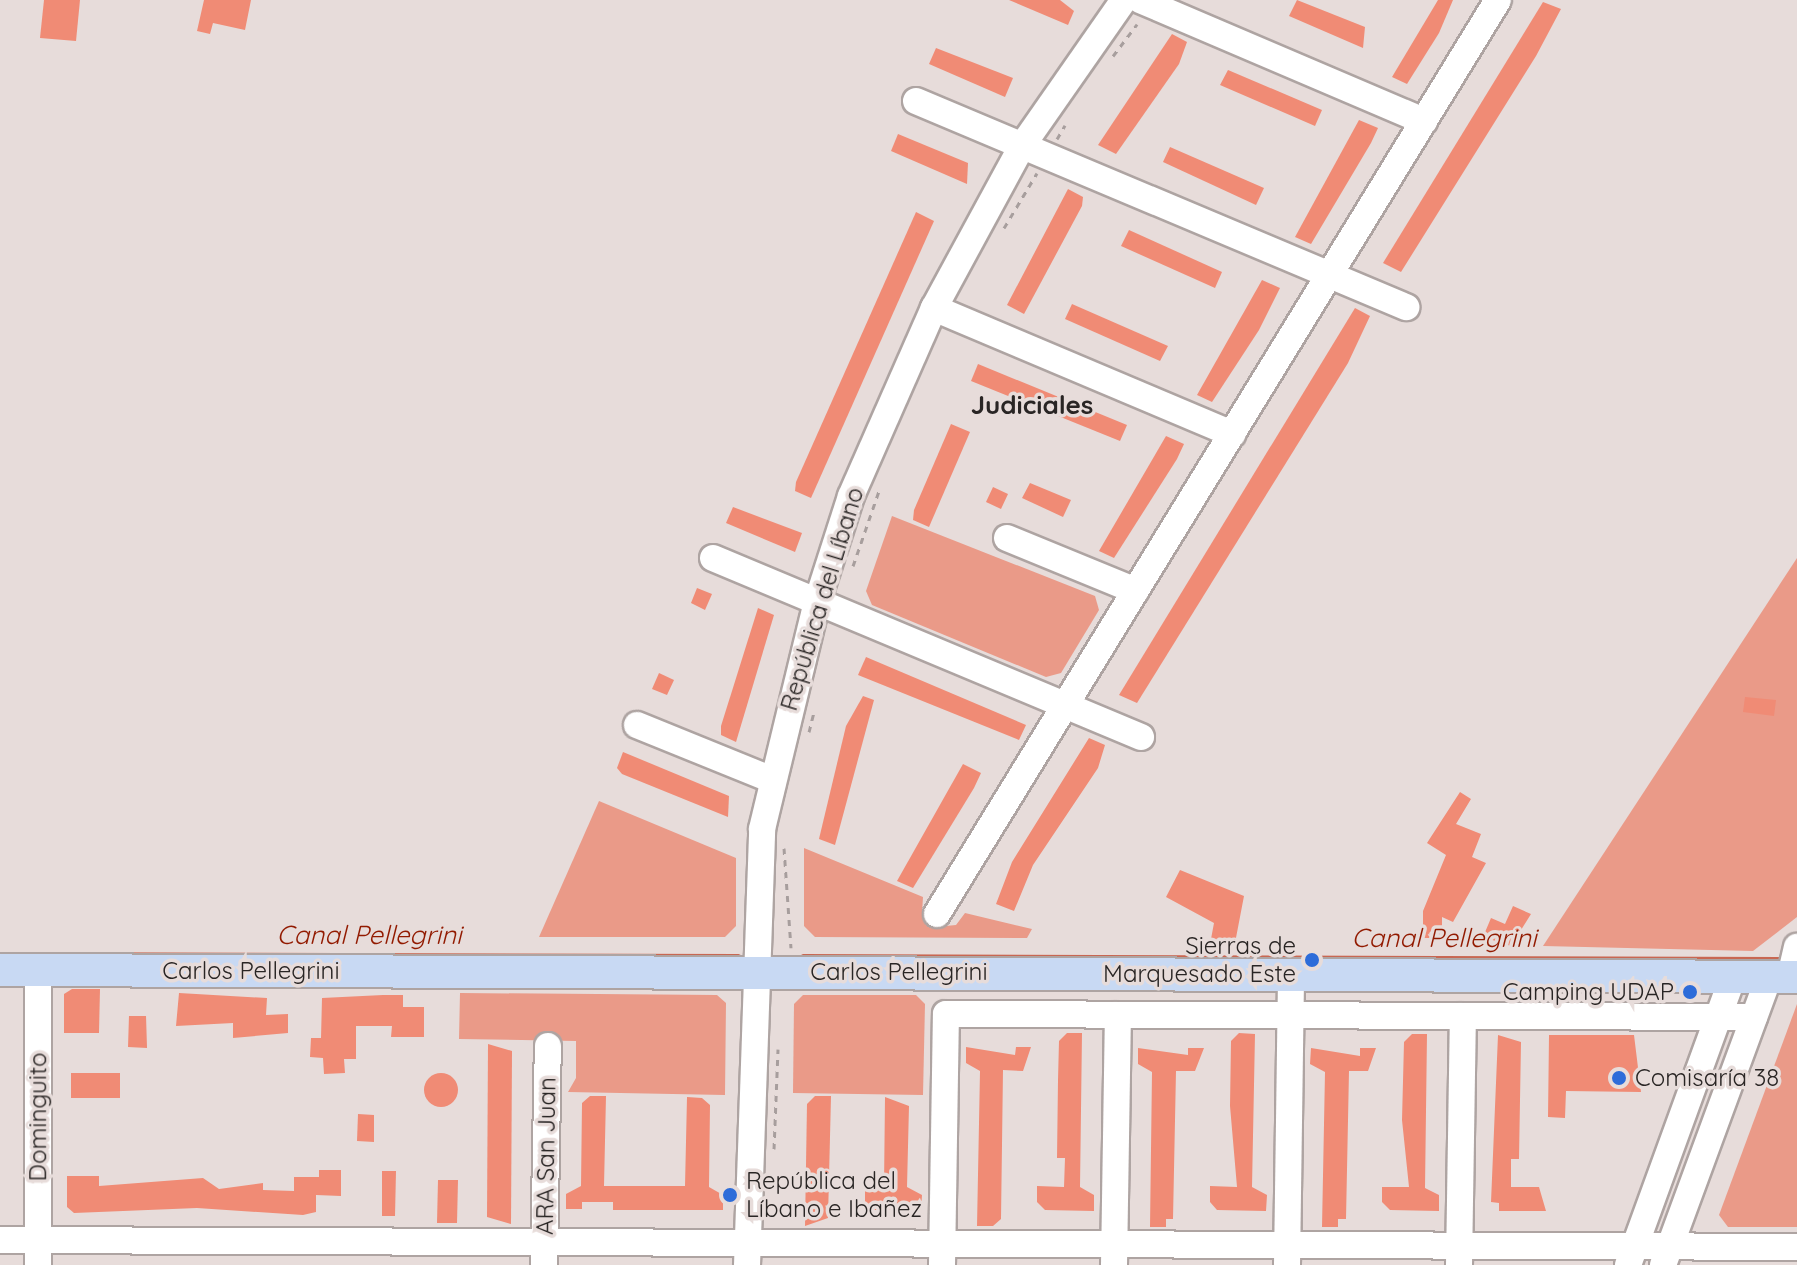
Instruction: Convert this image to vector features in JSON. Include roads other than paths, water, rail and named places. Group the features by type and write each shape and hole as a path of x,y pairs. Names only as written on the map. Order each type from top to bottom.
{"main road":[{"name":"Carlos Pellegrini","path":"0,970 1733,976 1789,966"}],"street":[{"path":"937,914 1498,0"},
{"path":"1137,1 1424,121"},
{"name":"República del Líbano","path":"747,1255 752,971 770,779 817,602 851,496 934,308 1022,146 1137,1"},
{"path":"916,101 1406,307"},
{"path":"934,308 1232,434"},
{"path":"1007,538 1136,591"},
{"path":"713,558 1141,737"},
{"path":"637,725 770,779"},
{"path":"1666,1256 1754,1017 1789,966"},
{"name":"Dominguito","path":"38,970 38,1253"},
{"path":"1287,1256 1291,974"},
{"path":"1631,1256 1733,976"},
{"name":"Carlos Pellegrini","path":"942,1255 946,1014 1754,1017"},
{"path":"1114,1256 1118,1015"},
{"path":"1459,1256 1463,1016"},
{"name":"ARA San Juan","path":"544,1255 548,1046"},
{"path":"0,1240 38,1253 544,1255 1666,1256 1797,1247"}],"waterway":[{"name":"Canal Pellegrini","path":"0,954 738,956"},
{"name":"Canal Pellegrini","path":"803,956 1786,959"}],"place":[{"name":"Sierras de Marquesado Este","path":"1312,960"},
{"name":"Camping UDAP","path":"1690,992"},
{"name":"Comisaría 38","path":"1619,1078"},
{"name":"República del Líbano e Ibañez","path":"730,1195"}],"district":[{"name":"Judiciales","path":"1032,405"}]}
